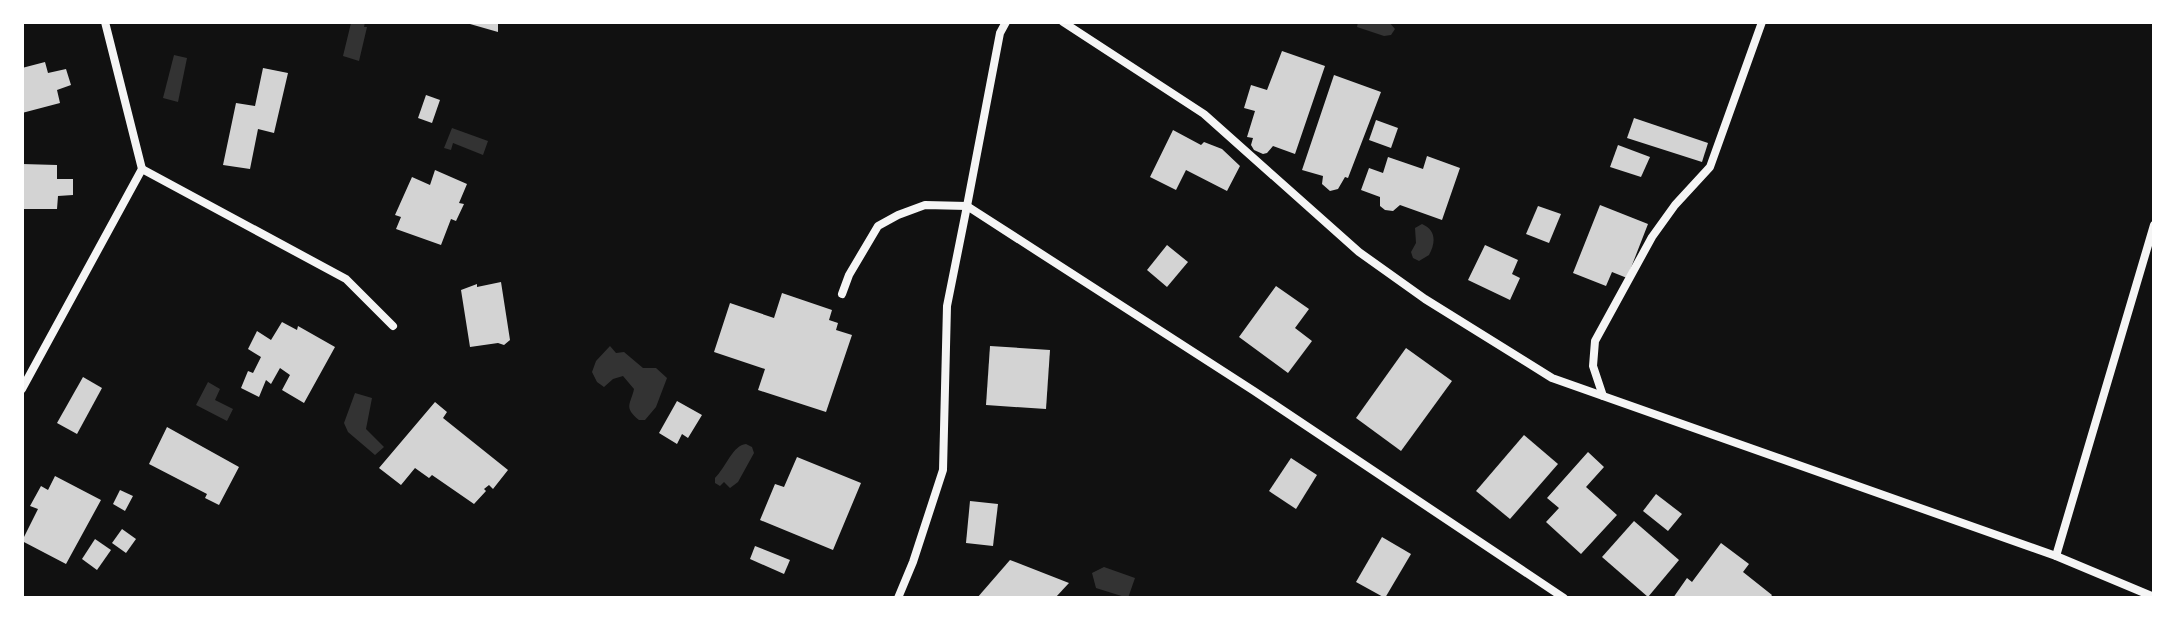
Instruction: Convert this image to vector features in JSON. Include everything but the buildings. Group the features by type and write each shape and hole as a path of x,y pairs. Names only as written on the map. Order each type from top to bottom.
{"street":[{"path":"22,389 142,169 105,22"},
{"path":"898,598 943,470 947,306 1000,33 1006,22"},
{"path":"1063,22 1204,114 1359,252 1425,299 1552,378 2056,556 2154,597"},
{"path":"1603,396 1593,366 1595,341 1652,237 1675,205 1710,167 1762,22"},
{"path":"142,169 346,279 393,326"},
{"path":"842,294 849,275 878,226 925,205 967,206 1254,391 1564,598"},
{"path":"2056,556 2154,225"}],"shaded area":[{"path":"365,22 364,27 367,27 359,61 343,56 351,23"},
{"path":"1358,22 1389,22 1395,29 1391,35 1384,36 1357,27"},
{"path":"174,55 187,58 178,102 163,98"},
{"path":"452,128 488,141 483,155 453,143 451,150 444,148"},
{"path":"1422,224 1430,230 1434,241 1429,255 1419,261 1413,258 1411,252 1416,243 1415,228"},
{"path":"610,346 616,353 624,352 643,368 656,368 667,378 656,407 645,420 639,420 631,412 629,405 634,389 623,376 613,379 604,387 592,372 596,361"},
{"path":"208,382 220,389 215,400 233,409 227,421 196,405"},
{"path":"355,393 372,398 366,429 384,447 375,455 348,432 344,423"},
{"path":"746,444 752,447 754,453 738,482 730,488 724,482 720,486 715,483 715,478 733,452"},
{"path":"1104,567 1135,578 1128,598 1096,588 1092,573"}]}
